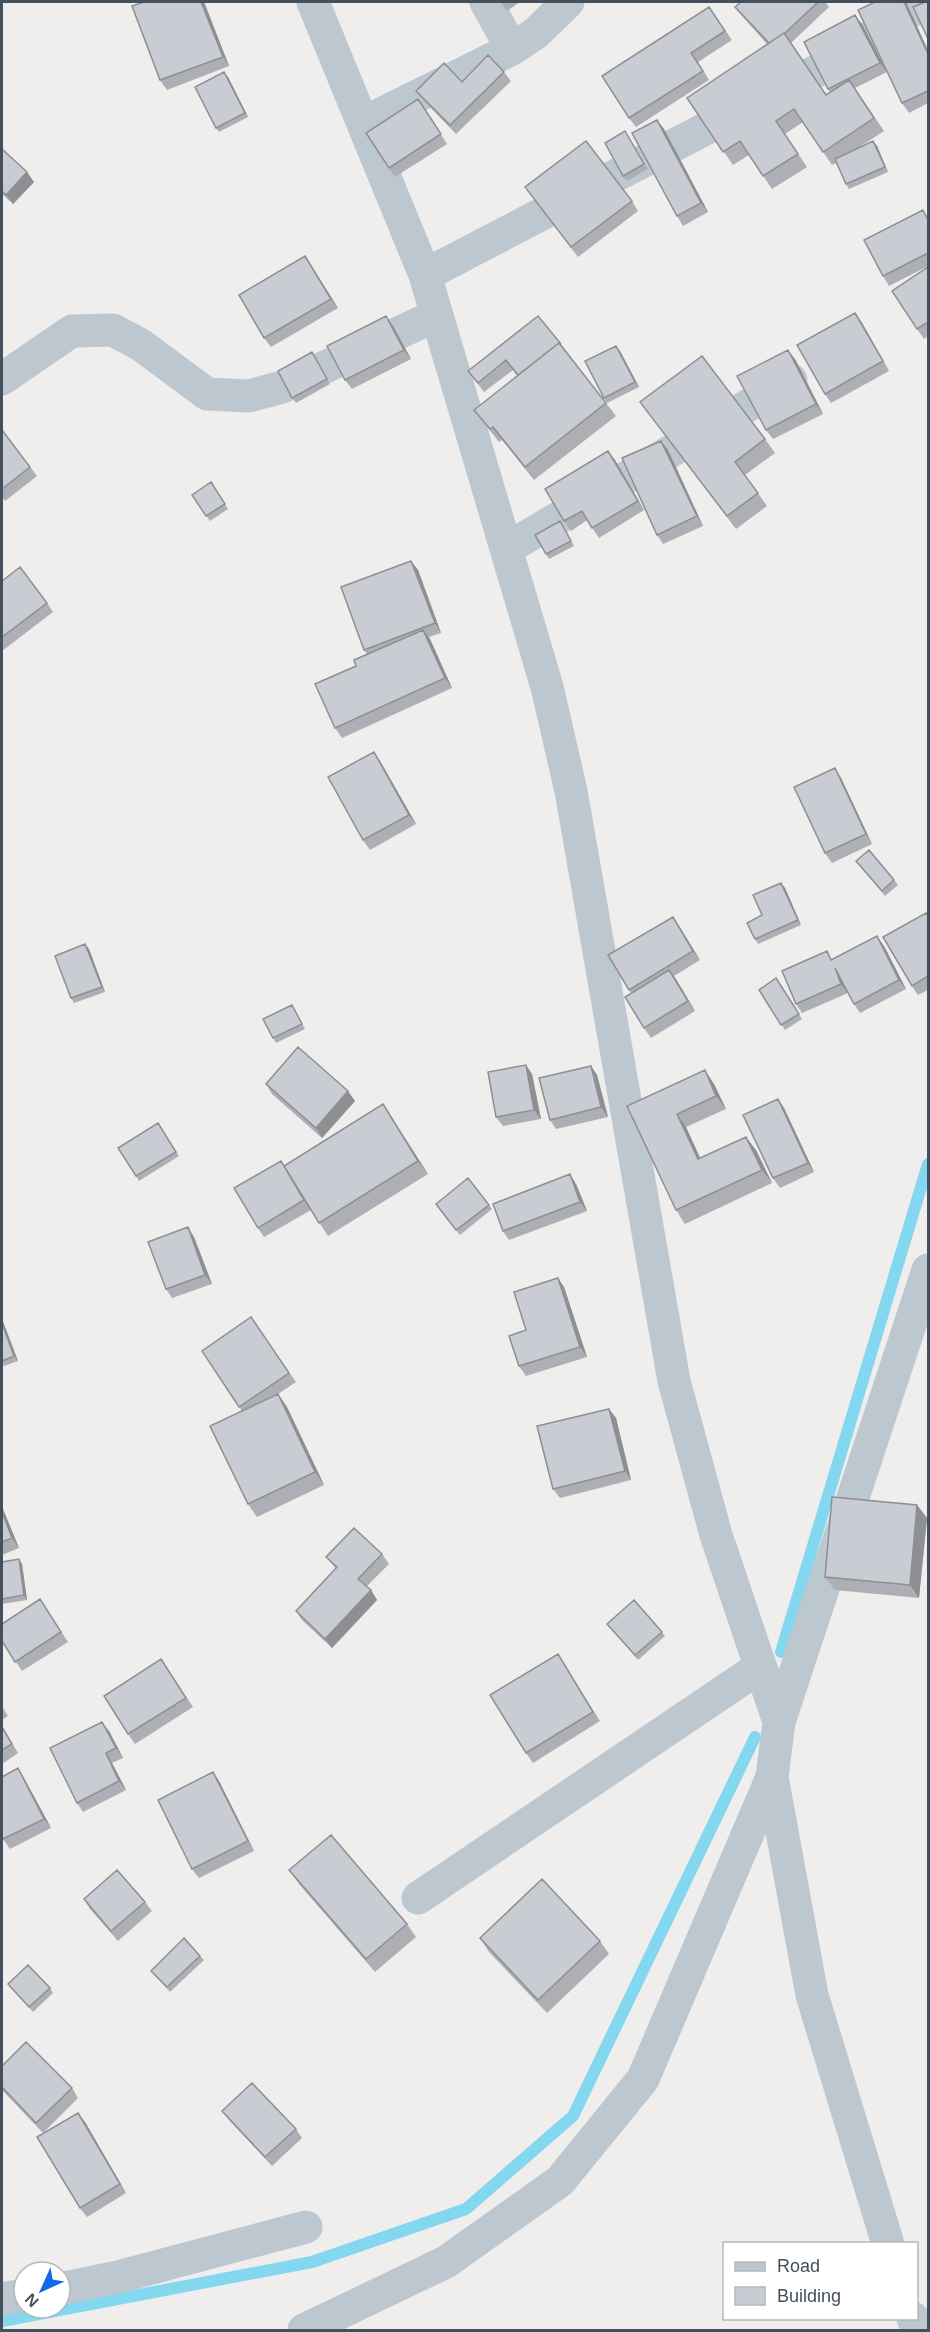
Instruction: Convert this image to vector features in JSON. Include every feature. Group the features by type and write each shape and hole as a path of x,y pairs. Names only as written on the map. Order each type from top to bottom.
{"street":[{"path":"313,2 425,275 547,687 571,791 674,1382 716,1535 779,1722"},
{"path":"486,2 512,49"},
{"path":"363,123 512,49 536,33 568,2"},
{"path":"425,275 824,67 925,2"},
{"path":"2,379 72,332 113,330 141,345 207,394 249,396 282,387 437,315"},
{"path":"506,549 795,378"},
{"path":"314,2328 446,2262 560,2181 643,2079 772,1777 779,1722 928,1270"},
{"path":"418,1899 760,1667"},
{"path":"772,1777 812,1995 887,2242"},
{"path":"72,2287 118,2277 306,2227"}],"building":[{"path":"144,2 201,2 223,57 160,80 132,6"},
{"path":"741,2 818,2 785,33 769,43 735,7"},
{"path":"875,2 904,2 928,54 928,91 902,103 858,10"},
{"path":"928,2 928,39 913,7"},
{"path":"709,7 725,31 691,53 703,71 629,118 602,76"},
{"path":"855,15 880,63 828,89 804,42"},
{"path":"784,33 826,95 849,80 874,118 823,152 794,109 776,121 798,154 763,176 740,141 723,152 687,98"},
{"path":"488,55 504,72 450,125 416,91 444,63 462,82"},
{"path":"224,72 245,113 216,128 195,87"},
{"path":"418,99 441,134 389,168 366,133"},
{"path":"657,120 701,203 677,216 632,133"},
{"path":"625,131 644,164 623,176 605,143"},
{"path":"586,141 632,201 571,247 525,187"},
{"path":"873,141 885,167 846,184 835,159"},
{"path":"2,149 27,172 6,195 2,191"},
{"path":"923,210 928,220 928,253 883,276 864,240"},
{"path":"305,256 331,299 264,338 239,295"},
{"path":"928,267 928,322 917,329 892,291"},
{"path":"855,313 883,361 825,394 797,345"},
{"path":"386,316 404,350 345,380 327,346"},
{"path":"538,316 561,344 559,343 518,375 506,360 478,383 468,371"},
{"path":"559,343 606,403 525,467 493,427 490,429 474,410"},
{"path":"616,346 635,382 604,398 585,361"},
{"path":"788,350 816,404 766,430 737,376"},
{"path":"312,352 327,379 292,398 278,371"},
{"path":"702,356 765,439 735,462 758,493 727,516 640,402"},
{"path":"2,430 30,467 2,489"},
{"path":"661,441 697,516 657,535 622,458"},
{"path":"608,451 638,501 592,528 582,511 564,521 545,489"},
{"path":"211,482 225,504 206,516 192,495"},
{"path":"560,521 571,541 546,554 535,535"},
{"path":"411,561 435,623 364,650 341,587"},
{"path":"20,567 47,603 2,637 2,581"},
{"path":"423,630 445,678 335,728 315,684 356,666 354,660"},
{"path":"374,752 409,815 363,840 328,777"},
{"path":"835,768 866,834 825,853 794,787"},
{"path":"869,850 894,880 882,891 856,861"},
{"path":"781,883 798,920 755,939 747,923 762,915 753,895"},
{"path":"926,913 928,916 928,976 912,986 883,937"},
{"path":"673,917 693,951 629,990 608,955"},
{"path":"877,936 899,980 854,1004 835,968 841,984 796,1004 782,971 827,951 831,960"},
{"path":"85,944 102,987 71,998 55,956"},
{"path":"669,970 688,1001 644,1028 625,997"},
{"path":"776,978 799,1014 781,1025 759,990"},
{"path":"292,1005 302,1024 273,1038 263,1019"},
{"path":"298,1047 348,1091 316,1128 266,1084"},
{"path":"526,1065 534,1110 496,1117 488,1072"},
{"path":"591,1066 601,1107 550,1120 539,1078"},
{"path":"705,1070 716,1096 677,1114 698,1159 746,1137 762,1170 676,1210 627,1106"},
{"path":"778,1099 808,1163 773,1178 743,1115"},
{"path":"383,1104 418,1161 319,1223 284,1166"},
{"path":"158,1123 176,1152 136,1176 118,1148"},
{"path":"281,1161 304,1200 258,1228 234,1188"},
{"path":"570,1174 580,1202 503,1231 493,1204"},
{"path":"468,1178 489,1205 456,1230 436,1204"},
{"path":"188,1227 205,1275 166,1289 148,1242"},
{"path":"558,1278 580,1347 519,1366 509,1336 526,1330 514,1292"},
{"path":"251,1317 289,1373 239,1407 202,1351"},
{"path":"2,1323 14,1356 2,1361"},
{"path":"278,1394 315,1472 248,1504 210,1426"},
{"path":"609,1409 625,1471 553,1489 537,1426"},
{"path":"832,1497 917,1505 910,1585 825,1577"},
{"path":"2,1512 12,1538 2,1542"},
{"path":"354,1528 382,1554 358,1579 371,1590 325,1639 296,1611 337,1567 326,1557"},
{"path":"19,1559 24,1595 2,1599 2,1562"},
{"path":"40,1599 61,1632 15,1662 2,1641 2,1624"},
{"path":"634,1600 662,1632 635,1655 607,1624"},
{"path":"558,1654 593,1712 526,1753 490,1695"},
{"path":"161,1659 186,1698 128,1734 104,1696"},
{"path":"102,1722 116,1748 106,1753 119,1781 77,1803 50,1748"},
{"path":"2,1727 12,1744 2,1750"},
{"path":"18,1768 44,1819 3,1839 2,1777"},
{"path":"213,1772 248,1841 192,1869 158,1800"},
{"path":"331,1835 407,1924 366,1959 289,1870"},
{"path":"117,1870 145,1902 111,1931 84,1899"},
{"path":"542,1879 600,1941 538,2000 480,1938"},
{"path":"184,1938 200,1956 167,1987 151,1971"},
{"path":"28,1965 50,1988 29,2007 8,1984"},
{"path":"26,2042 72,2088 36,2123 2,2087 2,2066"},
{"path":"252,2083 296,2129 265,2157 222,2111"},
{"path":"78,2113 120,2184 80,2208 37,2137"}],"waterway":[{"path":"781,1652 928,1164"},
{"path":"2,2321 312,2262 466,2209 573,2116 755,1737"}]}
